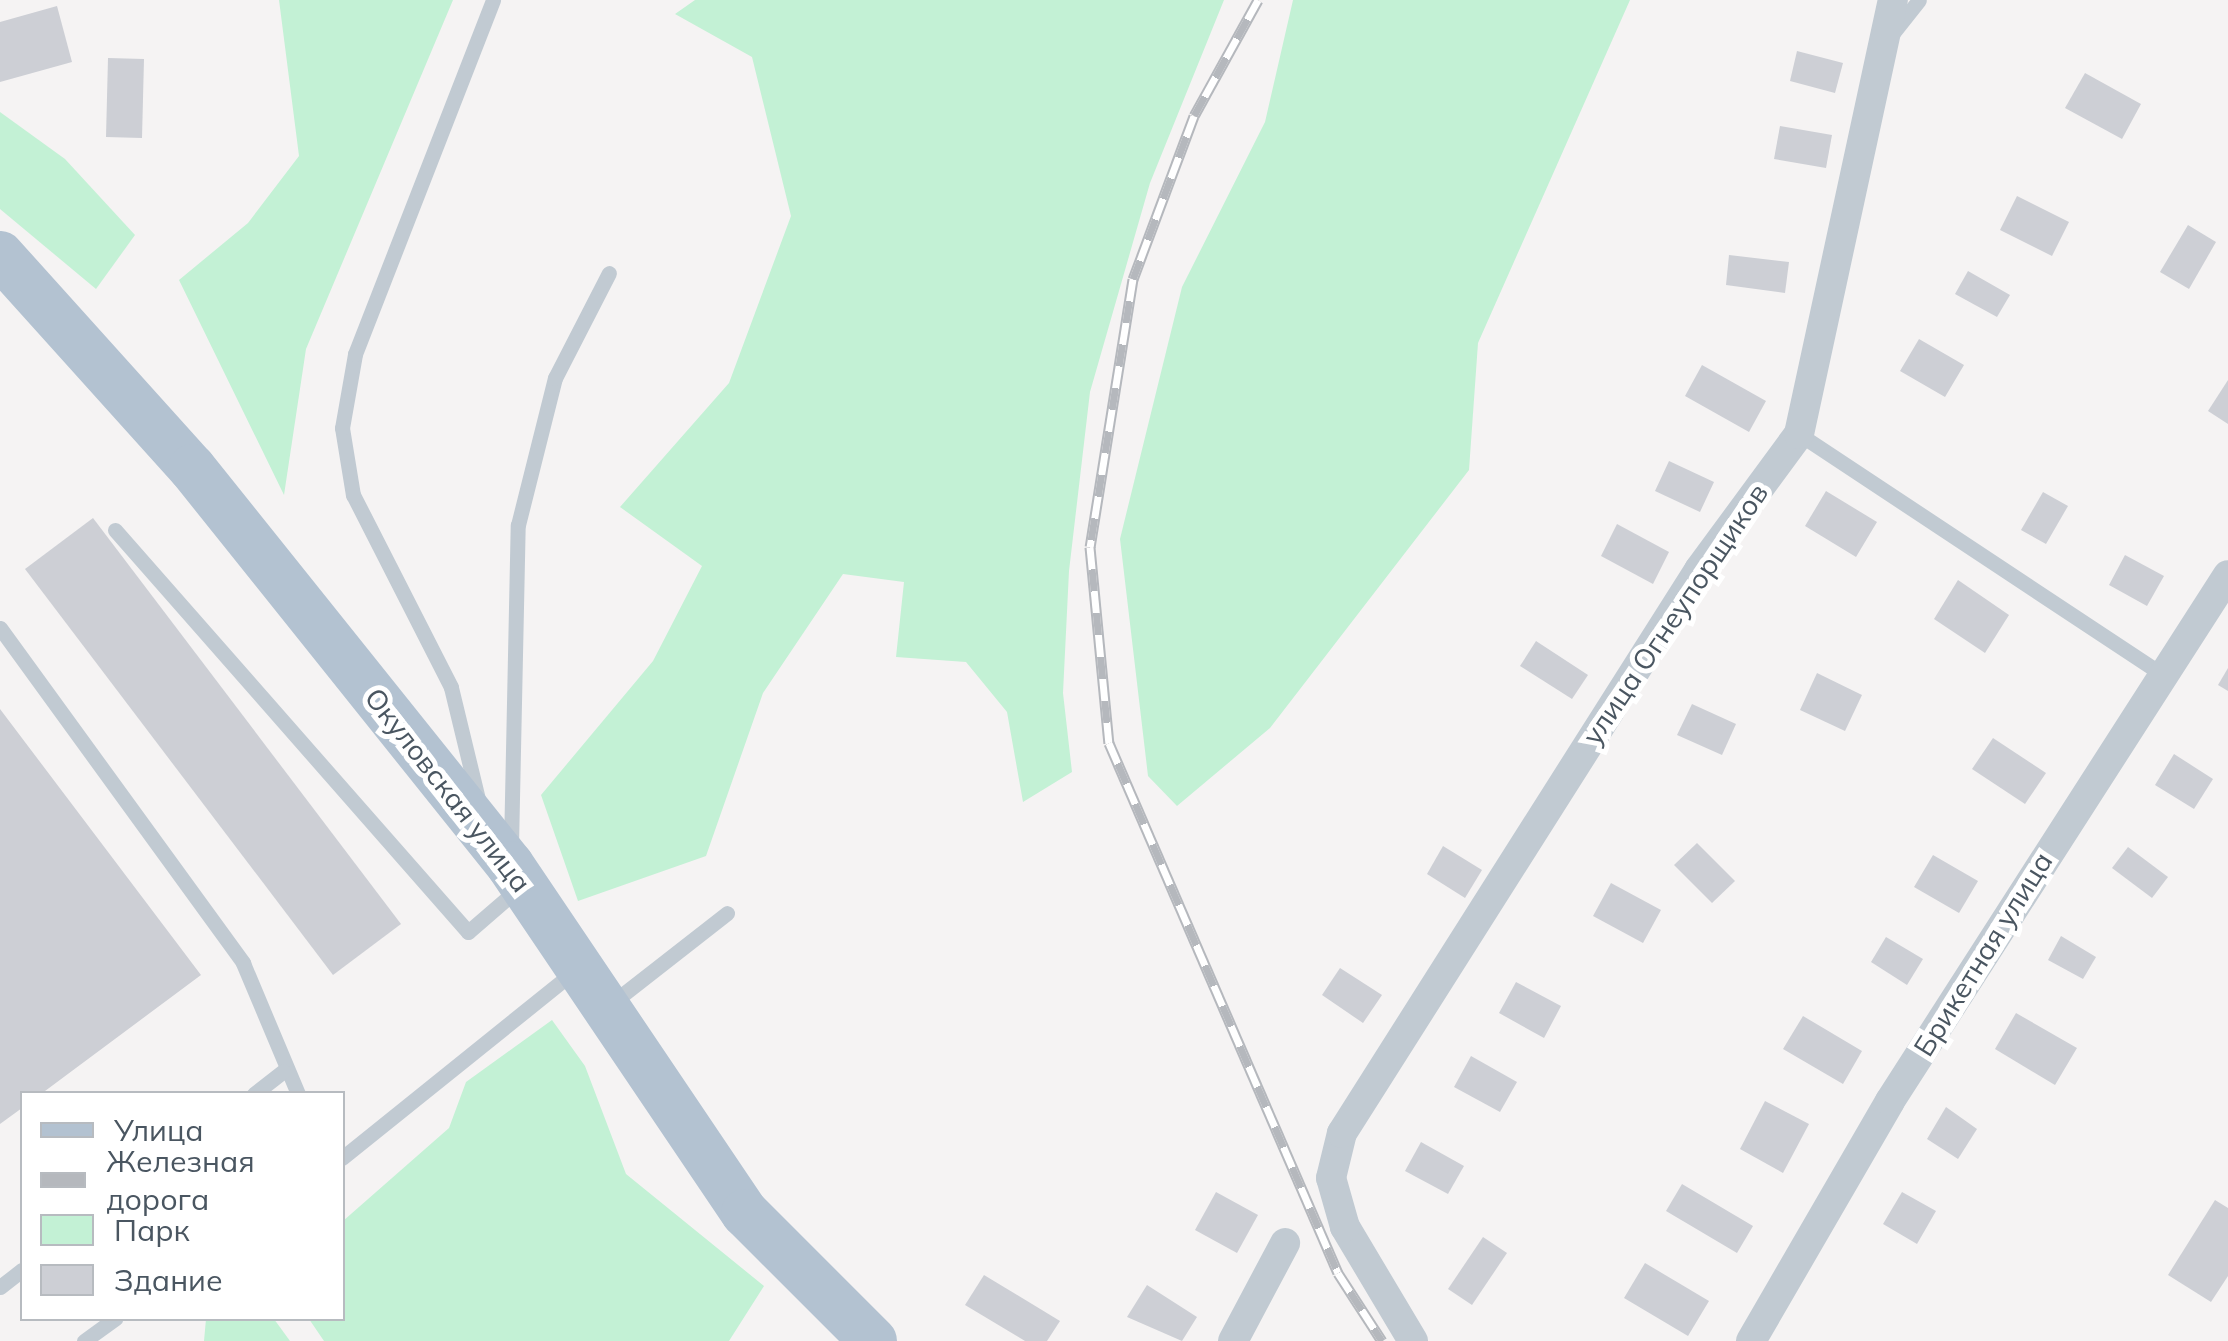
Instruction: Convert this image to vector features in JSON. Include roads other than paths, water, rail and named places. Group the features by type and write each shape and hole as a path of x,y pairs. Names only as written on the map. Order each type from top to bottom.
{"main road":[{"name":"Окуловская улица","path":"0,256 192,468 507,862 745,1213 873,1341"}],"street":[{"name":"улица Огнеупорщиков","path":"1413,1341 1345,1227 1331,1178 1342,1133 1699,570 1799,434 1893,0"},
{"name":"Брикетная улица","path":"1751,1341 1890,1101 2160,674 2228,575"},
{"path":"1233,1341 1285,1243"}],"lane":[{"path":"492,0 355,354 342,428 354,495 451,688 507,862"},
{"path":"1880,50 1919,0"},
{"path":"115,530 468,932 507,862 518,524 555,378 609,273"},
{"path":"1799,434 2160,674"},
{"path":"0,628 242,963 283,1072 296,1091"},
{"path":"605,1008 727,913"},
{"path":"345,1156 580,967"},
{"path":"258,1091 283,1072"},
{"path":"0,1288 20,1272"},
{"path":"84,1341 112,1321"}],"railway":[{"path":"1258,0 1194,116 1133,279 1090,547 1109,743 1338,1273 1382,1341"}]}
